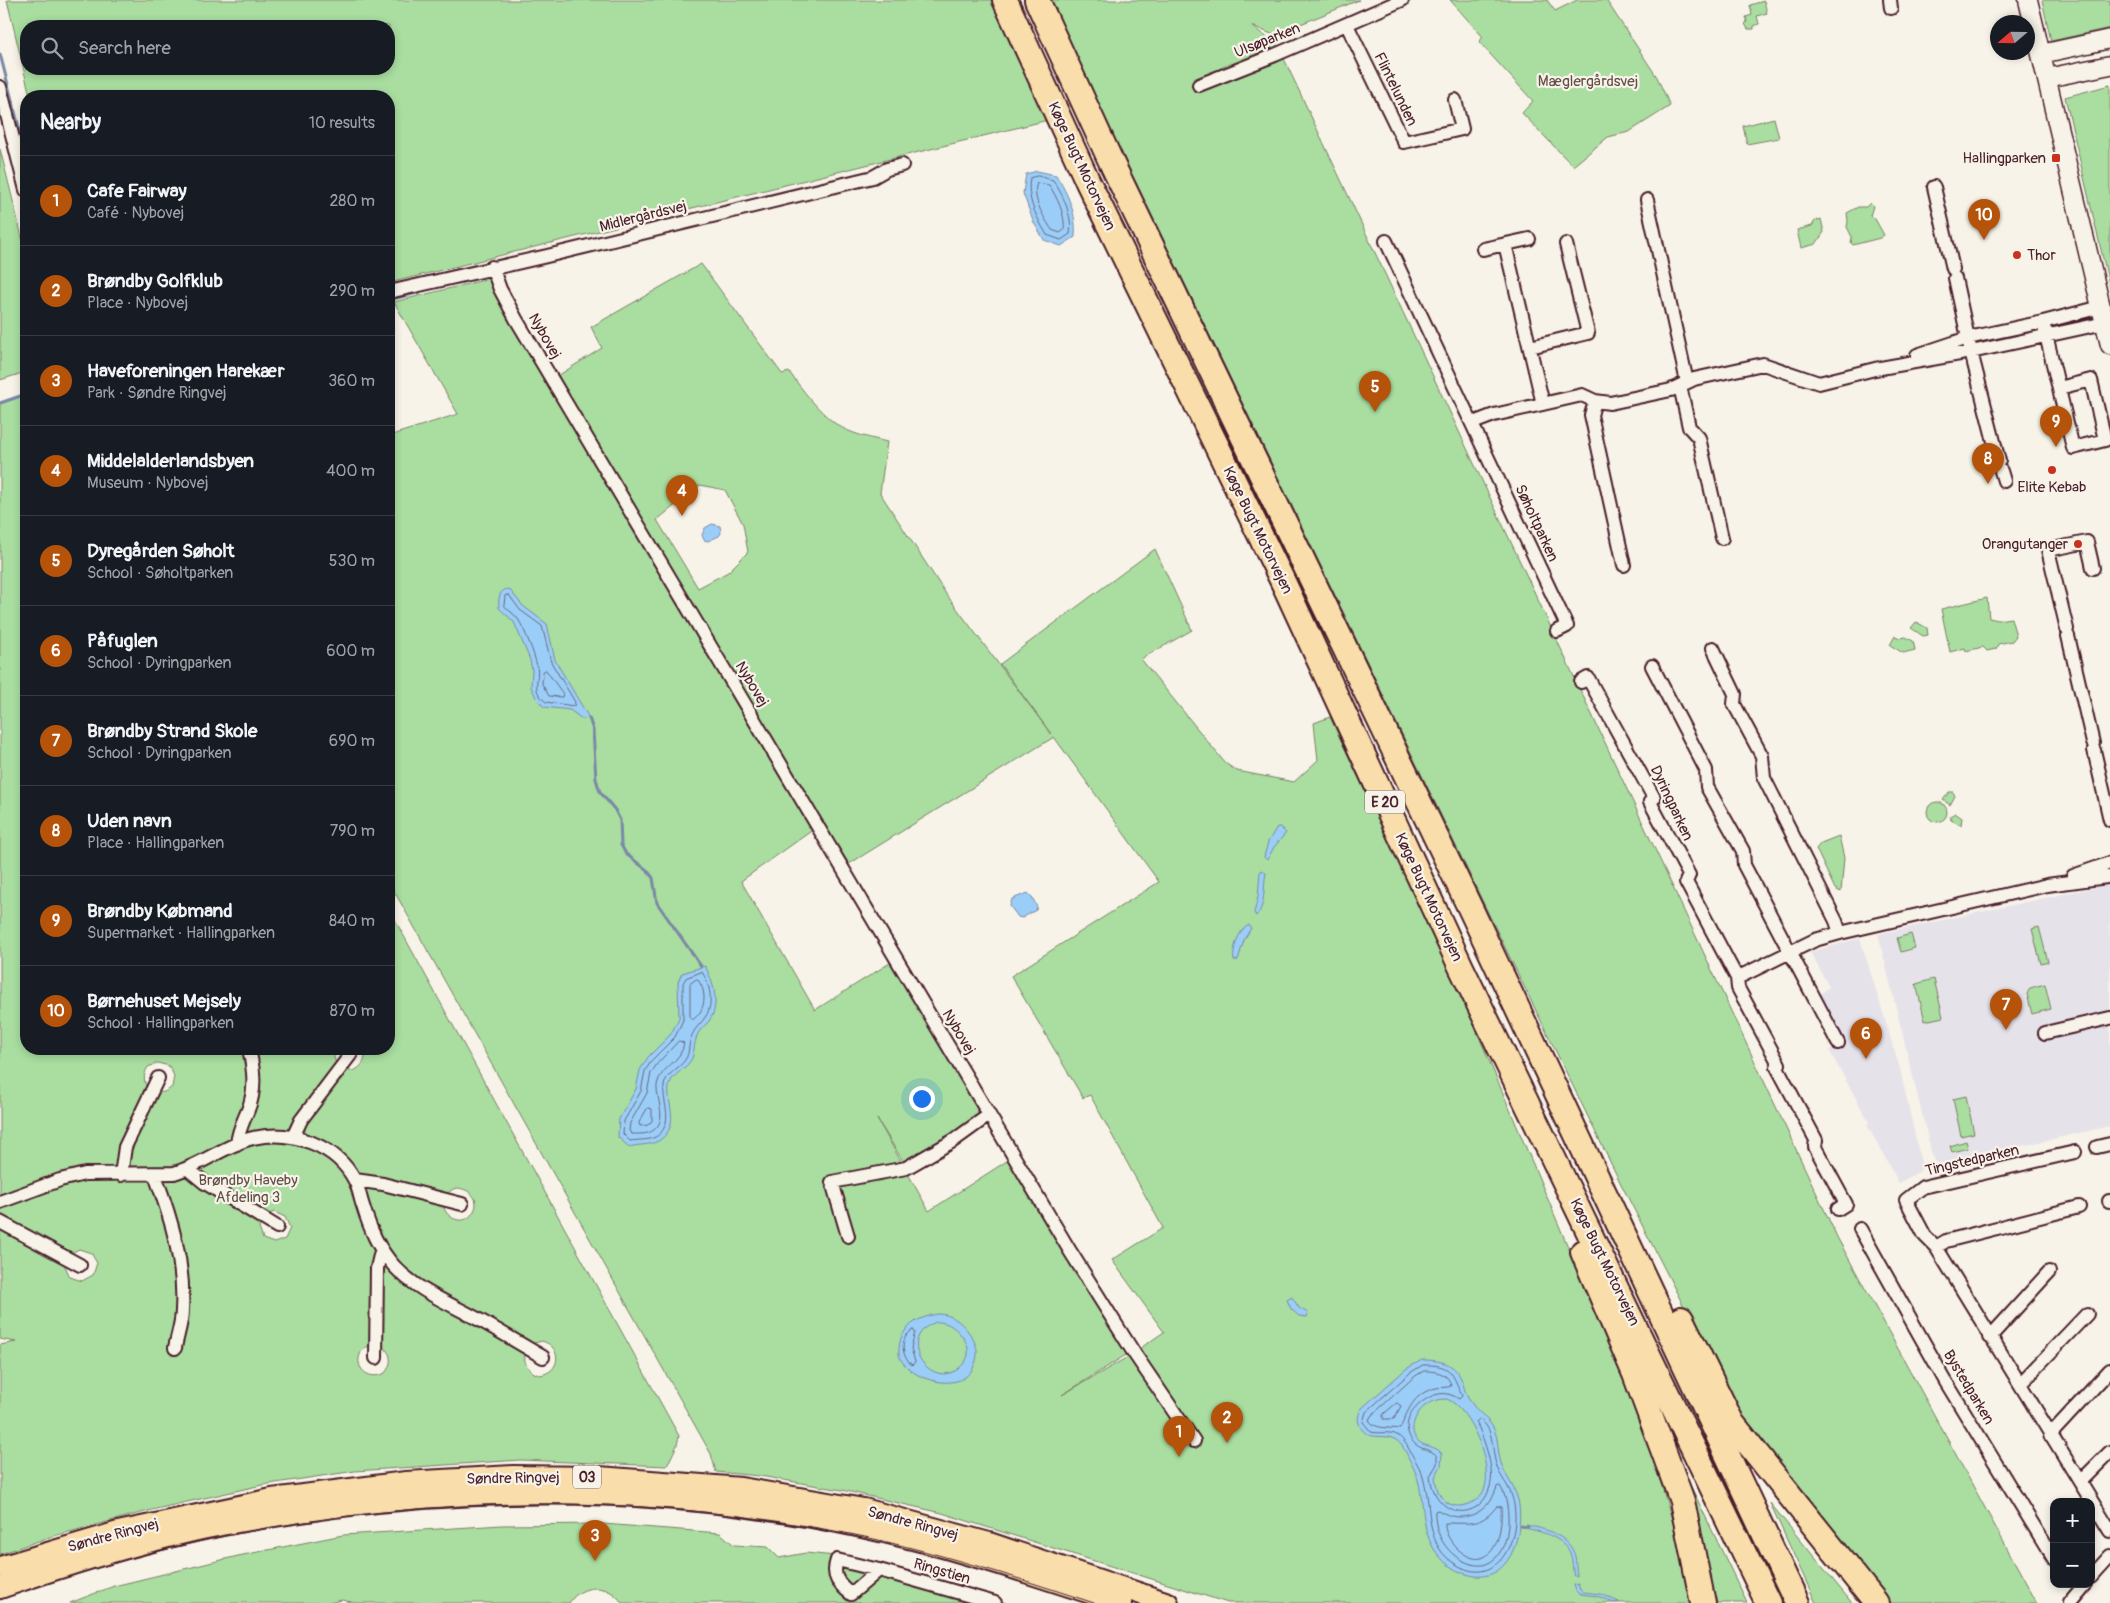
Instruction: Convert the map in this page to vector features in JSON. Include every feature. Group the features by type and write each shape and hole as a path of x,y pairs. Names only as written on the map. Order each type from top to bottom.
{"highway":[{"name":"Køge Bugt Motorvejen","path":"1004,0 1088,182 1286,586 1461,967 1768,1603"},
{"name":"Køge Bugt Motorvejen","path":"1037,0 1113,166 1472,912 1796,1603"},
{"path":"1472,912 1485,926 1732,1423 1876,1603"},
{"path":"1461,967 1635,1374 1682,1501 1703,1603"}],"main road":[{"name":"Søndre Ringvej","path":"0,1567 118,1532 282,1497 349,1488 459,1478 513,1476 599,1477 741,1488 864,1509 989,1543 1168,1603"},
{"name":"Søndre Ringvej","path":"0,1588 124,1548 266,1516 406,1498 508,1493 603,1494 715,1502 796,1514 863,1527 985,1558 1121,1603"}],"street":[{"name":"Ulsøparken","path":"1199,85 1347,25 1402,0"},
{"path":"2028,0 2110,345"},
{"name":"Flintelunden","path":"1347,25 1404,142 1462,129 1455,100"},
{"path":"2041,54 2110,39"},
{"path":"2047,78 2110,65"},
{"path":"0,87 20,166"},
{"name":"Midlergårdsvej","path":"395,291 547,256 873,177 886,169 902,165"},
{"path":"1934,187 1971,352 2001,471"},
{"path":"1647,200 1683,384 1689,427 1699,438 1722,538"},
{"path":"1483,249 1529,239"},
{"name":"Søholtparken","path":"1386,241 1567,626 1557,631"},
{"path":"1505,244 1543,404"},
{"path":"1530,348 1588,334 1566,244"},
{"name":"Nybovej","path":"492,267 500,289 516,320 646,541 797,790 989,1115 1134,1353 1194,1442"},
{"path":"1473,423 1494,415 1582,395 1595,401 1610,403 1671,390 1694,379 1763,364 1806,372 1819,383 1874,369 1968,338 2044,328 2103,315"},
{"path":"1874,369 1971,352 2044,328"},
{"path":"2044,328 2073,448 2105,440 2091,380 2059,388"},
{"path":"1595,401 1591,414 1624,565"},
{"path":"2093,568 2086,542 2048,550 2110,820"},
{"path":"1713,648 1735,694 1734,704 1762,756 1764,778 1836,921 1840,933"},
{"path":"1652,666 1706,770 1708,787 1742,851 1744,865 1838,1043"},
{"name":"Dyringparken","path":"1580,682 1588,678 1654,798 1650,802 1689,875 1686,882 1737,978 1738,988 1779,1064 1777,1067 1816,1140 1816,1147 1846,1204 1838,1209"},
{"path":"2047,885 2110,863"},
{"path":"1737,978 1815,940 1840,933 2047,885 2107,877"},
{"path":"2045,1033 2110,1018"},
{"path":"237,1144 238,1132 248,1109 254,1087 250,1055"},
{"path":"293,1137 301,1120 350,1055"},
{"path":"121,1175 124,1147 158,1078"},
{"path":"848,1236 832,1182 906,1168 953,1141 989,1115"},
{"path":"0,1202 60,1180 85,1174 155,1175 174,1173 188,1169 237,1144 254,1138 267,1136 293,1137 314,1142 327,1150 355,1180 370,1228 381,1251 396,1268 412,1281 543,1357"},
{"name":"Tingstedparken","path":"2075,1152 1924,1187 1906,1200 1926,1236 1936,1247 2110,1531"},
{"path":"188,1169 205,1183 277,1227"},
{"path":"155,1175 167,1208 176,1242 181,1276 182,1312 175,1348"},
{"path":"355,1180 383,1184 462,1204"},
{"path":"1936,1247 1946,1241 2079,1207"},
{"path":"0,1222 80,1265"},
{"name":"Bystedparken","path":"1860,1229 1946,1382 2050,1552"},
{"path":"376,1358 377,1268 381,1251"},
{"path":"1990,1337 2049,1272"},
{"path":"2020,1384 2087,1314"},
{"path":"2050,1435 2110,1370"},
{"path":"2080,1482 2110,1452"},
{"path":"2105,1571 2110,1556"},
{"name":"Ringstien","path":"879,1570 847,1599 836,1579 834,1569 837,1560 879,1570 976,1601 995,1603"},
{"path":"2069,1603 2079,1588"}],"shaded area":[{"path":"2110,884 2110,1126 1938,1165 1933,1159 1878,934"},
{"path":"1860,938 1900,1069 1922,1167 1920,1171 1899,1183 1867,1125 1869,1122 1829,1050 1844,1043 1818,996 1829,987 1810,952"}],"green space":[{"path":"7,0 991,0 1048,120 395,282 395,90 29,90 25,75 395,75 395,20 20,20 20,54"},
{"path":"1048,0 1359,0 1274,35 1252,26 1278,46 1838,1239 2037,1603 1883,1603 1750,1432 1619,1180"},
{"name":"Mæglergårdsvej","path":"1450,0 1547,0 1555,11 1577,0 1606,0 1657,77 1670,106 1629,132 1608,137 1573,166 1522,113 1533,101 1479,42 1483,37"},
{"path":"2042,0 2110,0 2110,28 2051,41"},
{"path":"1764,1 1767,13 1757,16 1759,24 1754,26 1754,29 1748,29 1745,24 1747,22 1746,17 1752,15 1750,5"},
{"path":"2110,85 2110,288 2065,97"},
{"path":"1774,118 1779,138 1747,144 1743,126"},
{"path":"0,149 20,229 20,374 0,380"},
{"path":"1870,203 1873,206 1870,216 1875,219 1884,235 1880,238 1853,245 1851,243 1852,237 1847,227 1847,213 1858,207 1866,207"},
{"path":"1821,219 1824,232 1816,244 1801,248 1797,230 1812,226 1815,221"},
{"path":"701,264 782,374 789,372 816,406 836,424 854,433 887,442 880,493 946,594 1051,734 1000,664 1155,549 1192,630 1141,659 1225,763 1237,771 1294,782 1318,760 1314,723 1330,717 1466,1006 1613,1353 1655,1464 1680,1546 1691,1603 1228,1603 942,1513 842,1490 760,1476 716,1472 711,1454 395,893 395,434 458,414 395,302 488,279 548,382 602,348 591,327","holes":["700,485 725,490 743,524 748,552 728,572 698,588 657,520","753,709 849,864 1054,737 1159,882 1011,976 1083,1098 1090,1095 1163,1228 1112,1260 1164,1332 1126,1358 1062,1395 1129,1353 1010,1159 929,1211 877,1119 903,1161 986,1113 893,961 815,1010 741,881 814,829"]},
{"name":"Brøndby Haveby Afdeling 3","path":"20,397 20,1055 334,1055 338,1065 348,1071 353,1071 363,1062 365,1055 395,1055 395,920 679,1436 667,1466 520,1460 355,1471 262,1485 156,1509 50,1537 0,1554 0,1345 16,1342 0,1339 0,404","holes":["158,1063 169,1066 174,1076 172,1087 160,1093 150,1089 144,1080 148,1067","456,1188 469,1192 475,1198 476,1206 474,1211 468,1218 454,1219 444,1208 443,1201 447,1194","274,1212 285,1217 290,1228 285,1239 274,1243 263,1239 259,1228 263,1217","79,1249 91,1253 97,1263 93,1275 82,1281 70,1277 65,1266 69,1254","542,1341 549,1344 556,1354 557,1360 552,1370 539,1375 530,1370 525,1362 525,1358 531,1344","375,1344 387,1351 390,1364 385,1373 372,1376 362,1370 359,1360 364,1348"]},
{"path":"1987,598 1989,618 1998,620 2011,618 2016,636 2012,641 1998,644 1996,649 1987,651 1983,647 1966,651 1965,648 1950,652 1941,609"},
{"path":"1916,622 1927,628 1928,635 1923,636 1911,628"},
{"path":"1895,636 1900,638 1906,637 1913,641 1915,650 1903,653 1890,645"},
{"path":"1949,792 1953,792 1955,796 1950,805 1943,800"},
{"path":"1937,802 1944,805 1947,812 1944,819 1937,822 1930,819 1927,812 1930,805"},
{"path":"1955,813 1962,818 1961,825 1951,820 1950,816"},
{"path":"1839,836 1844,858 1841,892 1835,889 1816,849 1821,843"},
{"path":"2039,927 2048,962 2041,964 2032,929"},
{"path":"1911,934 1915,948 1901,952 1897,938"},
{"path":"1934,979 1943,1017 1925,1021 1916,984"},
{"path":"2045,984 2051,1009 2032,1014 2027,994 2030,988"},
{"path":"1966,1096 1974,1133 1961,1136 1953,1099"},
{"path":"1966,1141 1968,1148 1952,1152 1950,1146"},
{"path":"1685,1474 1747,1603 1713,1603"},
{"path":"1770,1503 1852,1603 1816,1603"},
{"path":"603,1524 720,1533 734,1545 768,1547 779,1558 806,1553 835,1556 1006,1603 622,1603 617,1596 603,1589 596,1588 581,1592 574,1596 569,1603 356,1603 342,1600 329,1603 70,1603 114,1586 238,1556 343,1535 502,1525"}],"water":[{"path":"1037,171 1056,175 1071,204 1075,220 1075,237 1061,246 1044,240 1033,221 1023,193 1026,174"},
{"path":"712,524 720,526 721,533 719,536 708,541 704,540 702,535 705,528"},
{"path":"509,589 523,606 547,624 555,660 589,718 582,719 570,710 544,707 537,699 531,687 532,670 530,660 514,622 499,608 501,593"},
{"path":"1277,827 1280,827 1286,833 1274,847 1267,860 1264,857 1268,842"},
{"path":"1262,870 1266,873 1264,896 1256,916 1254,913 1258,897 1260,872"},
{"path":"1028,893 1037,907 1036,910 1022,918 1018,917 1010,906 1012,899"},
{"path":"1249,925 1251,928 1244,940 1238,960 1234,961 1234,951 1239,936"},
{"path":"705,966 713,986 715,1008 713,1015 697,1036 690,1061 670,1083 669,1093 672,1116 670,1128 655,1143 629,1147 618,1137 619,1119 636,1089 640,1070 648,1057 671,1034 679,1018 678,982 682,973"},
{"path":"1292,1297 1299,1308 1308,1313 1307,1317 1299,1316 1291,1309 1287,1300"},
{"path":"944,1314 954,1318 966,1329 975,1343 977,1357 975,1364 967,1375 960,1380 941,1382 931,1380 913,1372 900,1358 900,1341 907,1329 911,1324 931,1315","holes":["936,1322 952,1326 966,1342 968,1348 964,1363 953,1372 941,1374 931,1370 922,1362 917,1352 917,1340 923,1330"]},
{"path":"1422,1360 1442,1362 1452,1367 1457,1371 1466,1393 1475,1408 1491,1423 1495,1431 1501,1463 1518,1499 1520,1518 1515,1545 1510,1557 1502,1567 1493,1573 1480,1576 1466,1574 1452,1567 1440,1557 1429,1540 1418,1479 1404,1449 1396,1440 1372,1436 1363,1431 1360,1426 1358,1417 1362,1408 1406,1369","holes":["1447,1399 1456,1405 1472,1426 1486,1467 1484,1490 1475,1500 1463,1506 1450,1504 1440,1495 1435,1477 1441,1466 1442,1454 1416,1439 1413,1430 1416,1416 1428,1404"]},
{"path":"1526,1525 1555,1534 1567,1543 1575,1556 1577,1576 1574,1576 1571,1555 1564,1544 1548,1535 1525,1528"},
{"path":"1578,1584 1583,1592 1600,1594 1619,1602 1614,1603 1597,1596 1579,1594 1574,1585"}],"waterway":[{"path":"0,54 20,131"},
{"path":"472,280 481,277"},
{"path":"457,283 467,281"},
{"path":"395,298 417,293"},
{"path":"0,403 20,396"},
{"path":"589,718 593,730 596,779 600,792 615,810 620,820 621,845 626,854 647,870 653,878 657,903 701,966"},
{"path":"1520,1526 1528,1527"}],"tram line":[{"path":"0,1600 99,1568 199,1542 301,1523 404,1510 508,1504 611,1505 715,1513 818,1528 923,1551 991,1570 1094,1603"}],"place":[{"name":"Hallingparken","path":"2056,158"},
{"name":"Børnehuset Mejsely","path":"1984,240"},
{"name":"Thor","path":"2017,255"},
{"name":"Dyregården Søholt","path":"1375,412"},
{"name":"Brøndby Købmand","path":"2056,447"},
{"name":"Elite Kebab","path":"2052,470"},
{"name":"Uden navn","path":"1988,484"},
{"name":"Middelalderlandsbyen","path":"682,516"},
{"name":"Orangutanger","path":"2078,544"},
{"name":"Brøndby Strand Skole","path":"2006,1030"},
{"name":"Påfuglen","path":"1866,1059"},
{"name":"Brøndby Golfklub","path":"1227,1443"},
{"name":"Cafe Fairway","path":"1179,1457"},
{"name":"Haveforeningen Harekær","path":"595,1561"}]}
